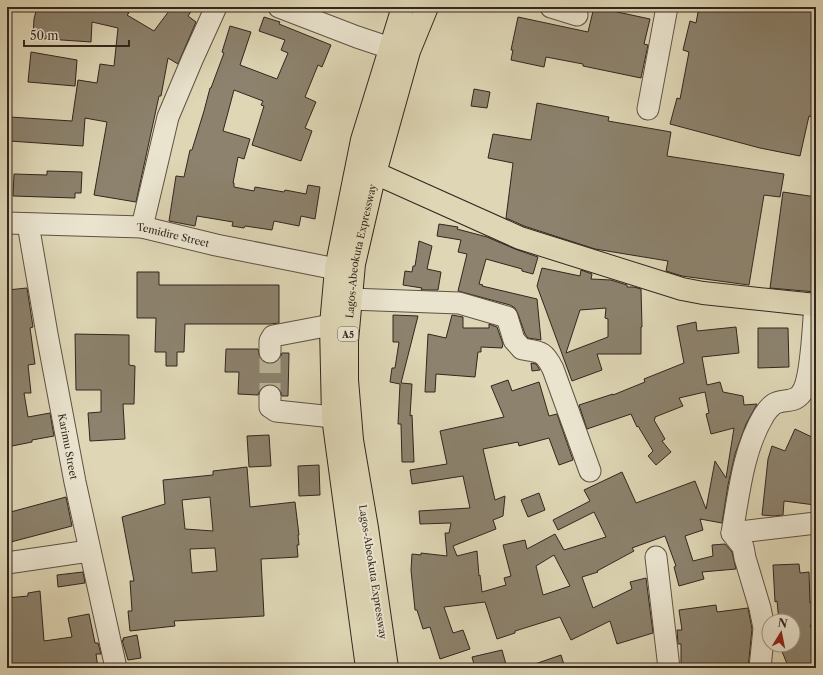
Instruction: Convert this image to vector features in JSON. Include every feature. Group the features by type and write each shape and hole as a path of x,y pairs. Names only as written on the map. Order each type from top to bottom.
{"main road":[{"name":"Lagos-Abeokuta Expressway","path":"368,668 333,417 331,325 336,269 362,140 403,7"},
{"name":"Lagos-Abeokuta Expressway","path":"387,668 367,528 352,440 347,380 347,341 354,264 375,173 409,51 427,7"},
{"path":"375,173 520,238 682,289 703,293 815,305"}],"street":[{"path":"142,227 168,117 216,7"},
{"path":"280,7 357,37 390,48"},
{"path":"551,7 577,15"},
{"path":"648,109 667,7"},
{"name":"Temidire Street","path":"7,223 142,227 336,269"},
{"name":"Karimu Street","path":"28,224 46,334 89,551 116,668"},
{"path":"350,299 459,303 507,317 514,340 522,349 537,352 546,356 553,369 590,471"},
{"path":"760,668 764,628 760,608 743,547 732,533 743,468 761,421 775,403 793,400 801,395 808,376 815,305"},
{"path":"270,352 270,341 273,336 331,325"},
{"path":"270,396 270,407 276,411 333,417"},
{"path":"732,533 816,523"},
{"path":"7,563 89,551"},
{"path":"656,558 668,668"}],"building":[{"path":"37,7 109,7 117,9 119,7 129,13 127,15 154,31 172,7 194,7 188,16 196,22 178,64 168,58 161,96 159,96 136,202 94,195 107,122 85,118 83,146 9,141 10,117 72,121 78,80 97,83 100,64 114,66 118,28 92,22 91,42 33,38 34,19"},
{"path":"594,7 650,19 644,44 648,45 641,78 546,57 544,67 511,60 513,50 511,50 518,17 588,32"},
{"path":"699,7 816,7 816,95 812,117 809,116 800,156 760,148 670,124 677,98 680,99 689,52 683,50 690,21 696,23"},
{"path":"264,17 280,22 279,24 331,45 322,67 318,65 305,97 316,102 305,128 312,131 301,161 252,145 264,106 261,105 263,101 234,90 223,131 250,139 244,159 238,157 233,183 234,187 254,191 255,187 306,194 308,185 320,187 315,219 301,216 299,226 274,221 272,230 245,226 244,228 232,226 233,222 197,216 195,226 169,221 176,176 184,177 190,150 192,150 210,88 224,53 222,52 230,26 251,32 240,65 277,79 288,53 281,50 285,40 259,31"},
{"path":"31,52 77,60 75,86 28,82"},
{"path":"474,89 490,92 487,108 471,106"},
{"path":"537,103 609,117 608,121 671,132 667,156 784,174 780,197 764,195 749,285 682,276 666,271 668,261 595,249 524,226 506,218 513,163 488,158 493,134 531,140"},
{"path":"47,171 82,172 81,193 75,193 75,198 13,196 14,174 47,175"},
{"path":"783,192 816,197 816,292 770,288"},
{"path":"439,224 458,227 457,229 487,237 538,257 533,274 522,271 522,269 486,259 479,284 537,299 541,340 528,338 515,308 510,305 458,291 467,254 458,252 461,240 437,236"},
{"path":"419,241 432,246 427,269 441,272 438,290 421,290 422,288 403,285 405,271 412,272 413,266 415,266"},
{"path":"542,268 580,276 581,270 592,274 591,279 611,280 627,285 627,287 641,289 641,354 597,354 602,370 572,381 537,286","holes":["606,308 605,318 608,319 608,337 566,353 580,310"]},
{"path":"137,272 159,272 159,285 279,285 279,323 185,324 184,352 177,352 177,366 166,366 166,352 155,352 156,318 137,318"},
{"path":"27,288 33,327 30,328 35,364 28,365 31,393 24,393 28,417 50,413 54,436 7,447 7,290"},
{"path":"393,315 418,316 401,383 412,384 410,416 412,415 414,462 402,462 401,424 398,424 400,384 390,382 392,368 395,368 399,342 393,342"},
{"path":"452,315 463,317 463,328 489,328 489,324 497,327 503,344 502,348 481,347 481,352 478,352 475,377 436,374 435,392 425,392 428,334 446,338"},
{"path":"696,322 697,331 736,327 739,353 702,357 707,385 720,382 723,392 743,396 744,405 757,404 746,424 735,454 722,523 700,519 703,530 685,536 693,561 713,556 712,545 725,544 732,552 736,569 702,572 704,579 679,586 674,567 676,566 665,536 632,548 634,551 597,571 598,572 582,577 593,608 632,589 630,582 646,578 653,633 617,644 610,621 571,640 560,617 515,631 515,633 497,639 485,602 444,607 453,633 463,630 470,649 440,659 430,627 423,629 417,610 415,610 411,570 412,554 421,555 421,553 447,556 445,533 449,533 451,523 420,524 419,511 470,508 463,476 412,484 410,470 447,464 440,431 504,417 491,386 508,380 512,391 539,382 549,416 557,414 573,460 559,465 549,438 519,446 518,442 483,449 495,500 505,496 503,516 493,520 496,529 453,546 457,556 477,551 482,592 506,585 504,578 511,576 503,545 525,540 527,549 555,534 564,550 606,537 594,512 558,530 553,520 590,501 584,490 622,472 636,503 695,481 706,509 715,461 726,478 734,428 711,434 706,414 709,413 705,392 679,398 683,406 655,417 654,420 665,439 662,441 671,452 656,465 648,456 653,451 638,426 637,427 631,414 587,429 579,405 613,395 645,382 644,379 684,363 677,326","holes":["554,555 570,586 543,595 536,566"]},
{"path":"758,328 788,328 789,367 758,368"},
{"path":"75,334 129,335 129,365 135,366 134,404 123,404 125,439 90,441 88,413 101,412 101,390 76,390"},
{"path":"226,349 258,349 260,358 264,363 270,364 276,362 282,353 289,353 288,396 282,396 276,385 270,384 264,386 258,395 238,394 239,372 225,372"},
{"path":"531,363 536,364 540,370 532,371"},
{"path":"795,429 816,439 815,505 784,501 783,515 762,515 768,459 772,446 785,451"},
{"path":"269,435 271,466 249,467 247,436"},
{"path":"319,465 320,495 299,496 298,466"},
{"path":"247,467 250,507 295,502 299,535 299,545 297,545 298,557 261,559 264,616 174,621 175,626 130,631 128,611 132,611 130,581 134,581 122,517 165,504 163,480 213,475 213,471","holes":["210,497 213,531 185,529 182,500","215,548 217,571 192,573 190,549"]},
{"path":"539,493 545,510 528,517 521,500"},
{"path":"66,497 72,526 7,543 7,513"},
{"path":"799,564 800,573 809,572 810,603 813,603 816,624 810,625 816,640 816,668 797,668 795,663 788,666 783,653 801,653 801,613 778,613 777,601 775,602 773,565"},
{"path":"83,572 85,583 58,587 57,575"},
{"path":"40,591 44,641 72,637 68,618 89,614 95,643 98,643 101,654 96,654 98,668 7,668 7,598 28,596 28,593"},
{"path":"716,605 717,612 748,608 752,629 748,668 681,664 681,644 678,644 677,630 682,630 679,610"},
{"path":"137,635 141,658 128,660 122,640 124,640 123,638"},
{"path":"502,650 507,668 475,668 472,657"},
{"path":"561,655 565,668 530,668 529,666"}],"tunnel":[{"path":"270,352 270,396"}]}
